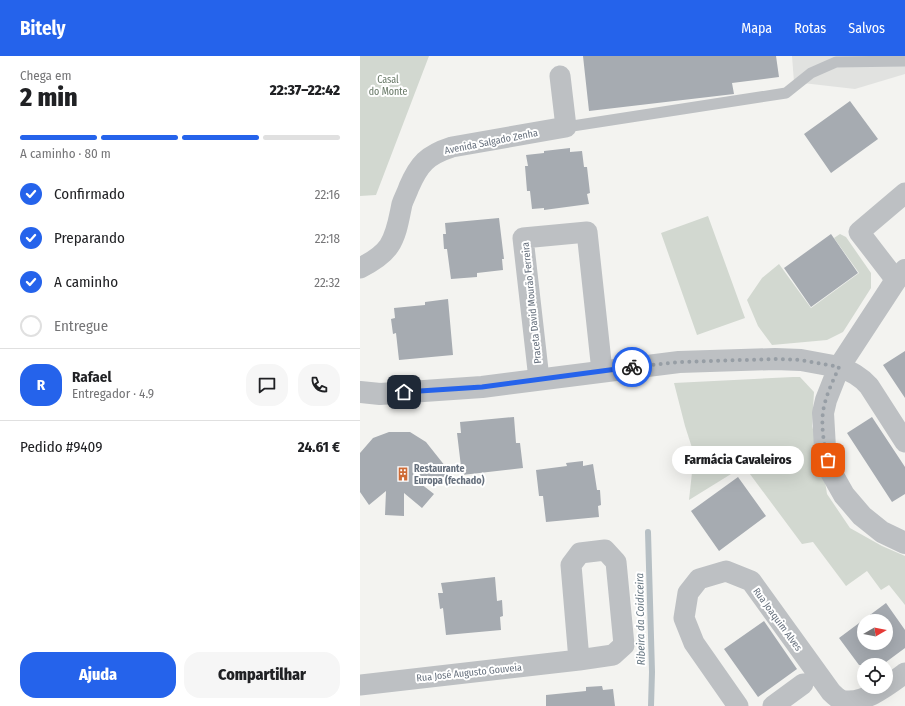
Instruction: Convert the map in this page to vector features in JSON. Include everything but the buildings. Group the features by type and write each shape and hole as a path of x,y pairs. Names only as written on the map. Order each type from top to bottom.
{"street":[{"path":"560,76 566,128"},
{"name":"Avenida Salgado Zenha","path":"360,268 373,260 389,245 398,224 403,202 416,171 426,159 438,151 452,147 566,128"},
{"path":"905,193 859,232 900,275 839,367 826,400 823,413 824,448 831,472 844,495 862,516 882,532 905,543"},
{"name":"Praceta David Mourão Ferreira","path":"539,379 523,238 586,232 602,371"},
{"path":"360,392 380,394 482,387 679,362 775,359 801,360 839,367 854,372 869,386 905,442"},
{"name":"Rua José Augusto Gouveia","path":"360,685 579,660 613,655 624,645 616,562 605,550 580,552 571,565 579,660"},
{"name":"Rua Joaquim Alves","path":"738,706 694,643 684,618 688,593 699,579 726,571 751,581 802,641 831,692 842,701 859,703 878,694 905,673"},
{"path":"773,706 803,684"}],"lane":[{"path":"566,128 786,93 811,73 836,62 905,61"}],"shaded area":[{"path":"792,56 905,56 905,74 855,89 794,82"}],"green space":[{"name":"Casal do Monte","path":"360,56 429,56 376,195 360,196"},
{"path":"708,216 745,318 697,335 661,233"},
{"path":"840,234 846,237 871,273 871,288 843,332 827,340 772,345 758,326 747,300 762,278 779,264 811,308 859,273 834,238"},
{"path":"800,377 814,392 812,426 822,461 827,494 850,528 882,546 905,556 905,605 889,585 881,590 867,571 846,586 813,542 802,544 744,466 689,500 694,454 674,383"}],"waterway":[{"name":"Ribeira da Coidiceira","path":"648,532 652,672 651,706"}],"way so far":[{"path":"632,367 679,362 775,359 801,360 839,367 826,400 823,413 824,448 828,460"}],"place":[{"name":"Farmácia Cavaleiros","path":"828,460"},
{"name":"Restaurante Europa (fechado)","path":"403,474"}],"route":[{"path":"404,392 482,387 632,367"}]}
